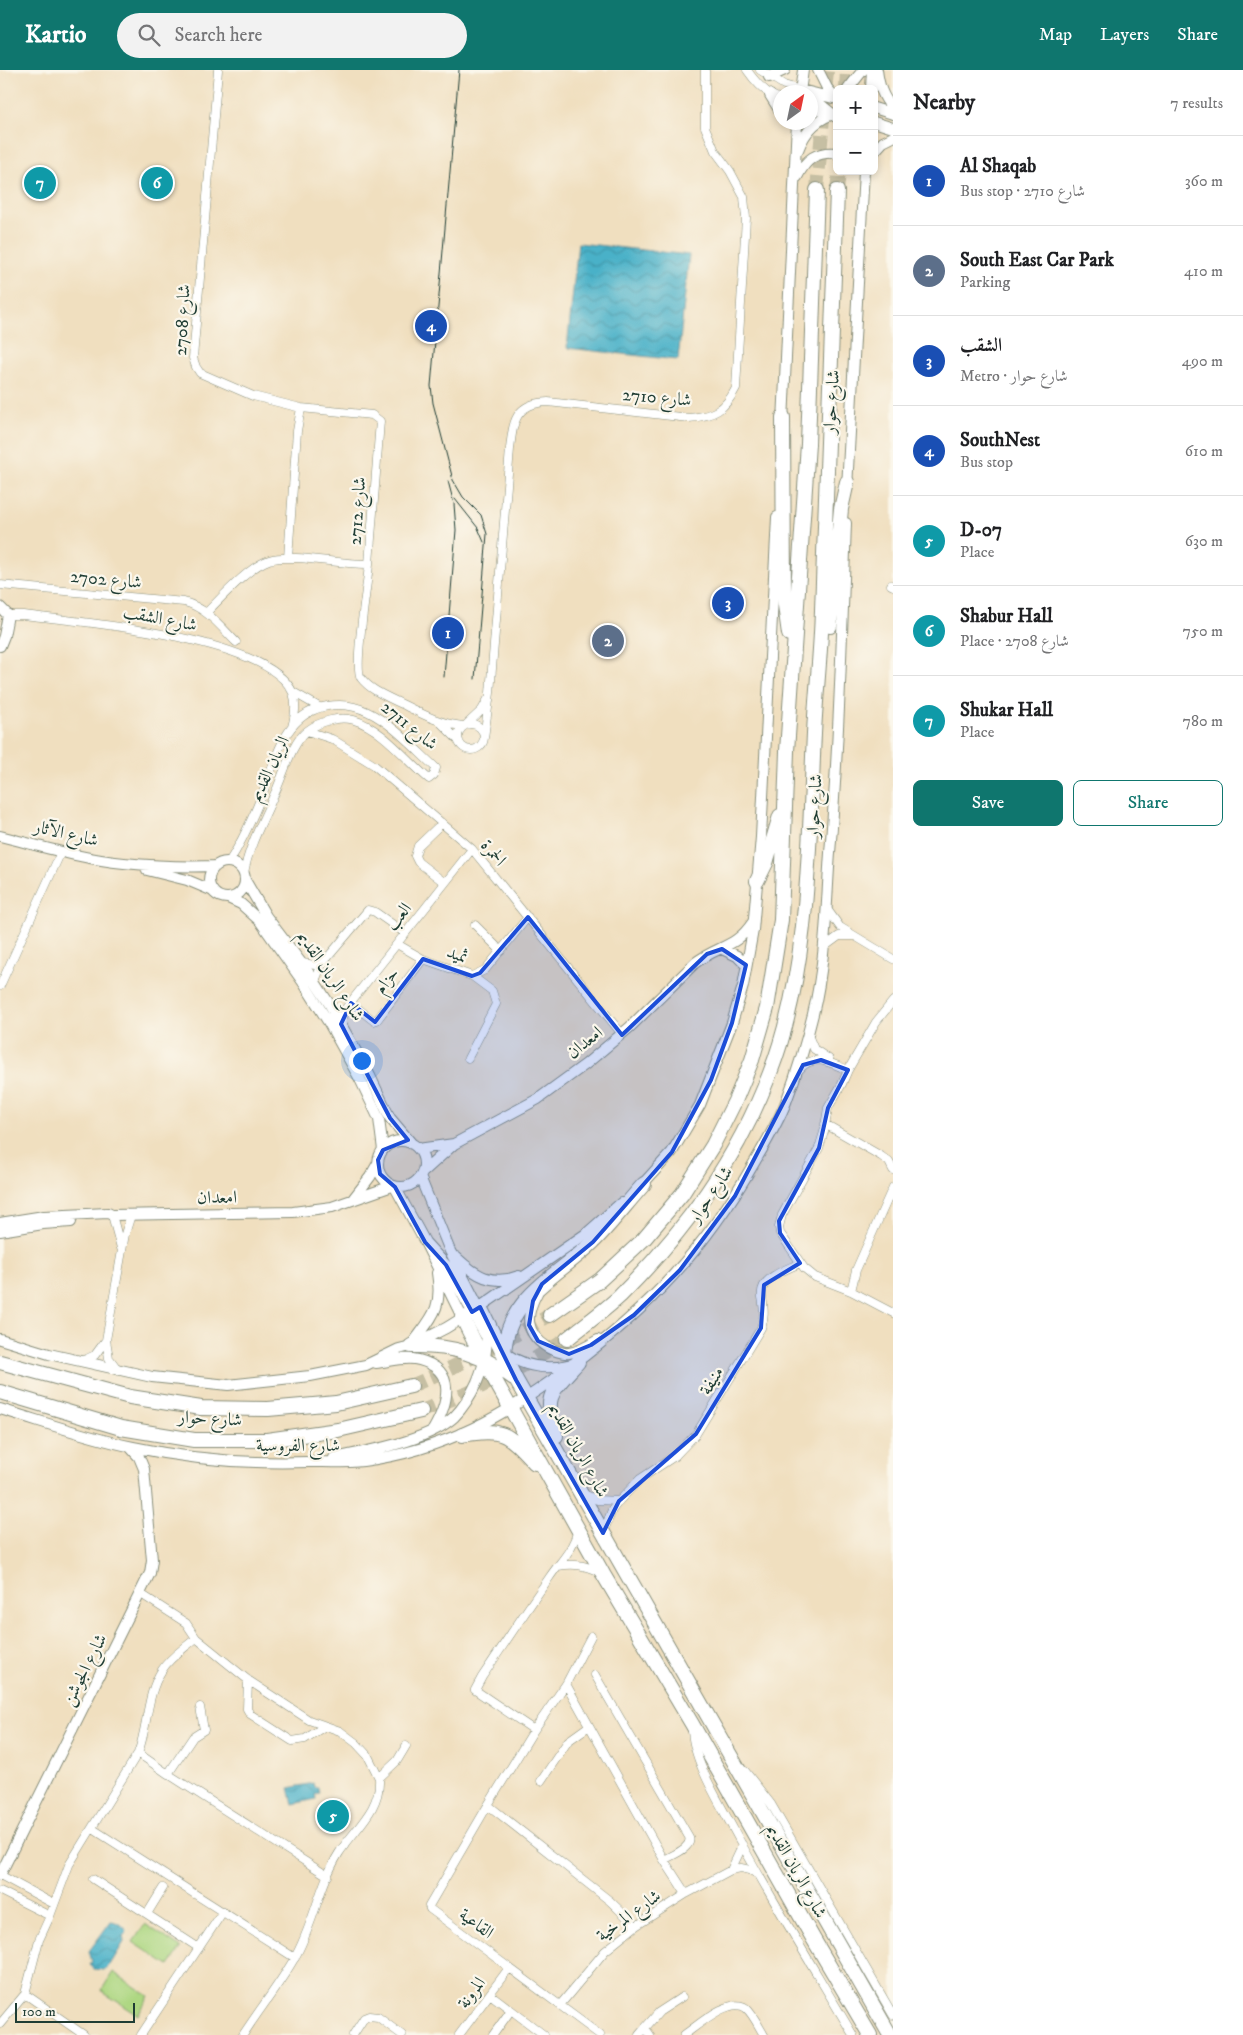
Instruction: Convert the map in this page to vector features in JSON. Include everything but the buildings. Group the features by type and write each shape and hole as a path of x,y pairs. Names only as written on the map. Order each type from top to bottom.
{"highway":[{"name":"شارع حوار","path":"550,1315 600,1280 656,1224 682,1194 713,1145 735,1101 752,1060 769,998 781,920 787,751 808,444 817,190"},
{"name":"شارع حوار","path":"567,1338 618,1298 660,1254 698,1208 730,1158 754,1110 771,1071 788,1015 803,923 822,613 837,191"},
{"path":"783,417 784,598 793,672"},
{"path":"818,675 829,633 841,509 847,482"},
{"path":"758,881 766,863 785,796"},
{"path":"510,1409 504,1370 504,1353 505,1341 515,1316 527,1298 593,1242 644,1184"},
{"name":"شارع الريان القديم","path":"471,1312 504,1353 516,1380 890,2035"},
{"name":"شارع الريان القديم","path":"471,1312 484,1359 510,1409 553,1482 603,1574 692,1724 870,2035"},
{"path":"411,1346 463,1350 504,1370 516,1380"},
{"name":"شارع حوار","path":"1,1362 130,1396 201,1408 268,1409 336,1403 411,1386"},
{"path":"569,1472 549,1417 548,1406 559,1384 578,1362"},
{"name":"شارع حوار","path":"0,1392 121,1428 194,1440 267,1440 338,1430 421,1411"},
{"path":"462,1434 493,1431 507,1436 553,1482"}],"main road":[{"path":"769,78 785,70"},
{"path":"802,85 803,70"},
{"path":"818,70 827,88 833,95"},
{"path":"851,85 863,70"},
{"path":"871,85 872,70"},
{"path":"877,70 879,87 884,98 893,109"},
{"path":"770,95 773,100"},
{"path":"818,95 833,98"},
{"path":"818,104 833,100"},
{"path":"818,105 833,113"},
{"path":"878,109 893,114"},
{"path":"818,110 833,114"},
{"path":"796,155 802,140 813,125 833,116"},
{"path":"878,123 893,128"},
{"path":"793,130 796,136"},
{"path":"366,1365 399,1349 411,1346 446,1328 471,1312 532,1272 586,1233 644,1184 672,1152 700,1105 732,1023 743,986 754,922 758,881 796,130"},
{"path":"878,148 883,142 893,137"},
{"path":"795,182 804,164 811,158 822,152 833,153"},
{"name":"شارع حوار","path":"578,1362 634,1315 680,1270 735,1196 785,1106 808,1033 818,989 828,909 862,175"},
{"path":"0,607 4,615 4,636 0,646"},
{"name":"شارع الآثار","path":"0,836 61,852 124,863 187,880 213,891"},
{"path":"229,862 238,865 245,877 240,893 228,898 219,897 213,891 209,881 210,875 216,866 229,862"},
{"name":"شارع الآثار","path":"124,863 185,867 216,866"},
{"name":"شارع الريان القديم","path":"245,877 266,916 315,981 330,1005 390,1118 415,1147"},
{"name":"شارع الريان القديم","path":"228,898 241,904 260,921 304,982 330,1023 380,1119 383,1150"},
{"name":"امعدان","path":"421,1175 454,1144 538,1099 586,1064 622,1034 695,963 707,954 739,940 754,922"},
{"path":"722,949 737,956 746,965"},
{"path":"351,1202 370,1177 383,1150 388,1146 399,1142 415,1147 424,1162 421,1175 408,1186 394,1186 380,1174 378,1163"},
{"name":"امعدان","path":"415,1147 454,1144"},
{"name":"شارع الريان القديم","path":"421,1175 471,1312"},
{"name":"شارع الريان القديم","path":"394,1186 436,1265 471,1312"},
{"name":"امعدان","path":"0,1223 44,1216 108,1213 112,1215 130,1215 293,1212 332,1207 394,1186"},
{"name":"امعدان","path":"0,1231 43,1224 109,1218 112,1215"},
{"path":"425,1242 446,1265 471,1312 488,1338 504,1353 523,1363 540,1367 558,1368 578,1362"},
{"path":"450,1251 479,1276 490,1279 506,1281 532,1272"},
{"path":"411,1346 437,1310 439,1280 436,1265"},
{"path":"542,1284 531,1306 529,1325 538,1341 552,1350 569,1354 591,1345 634,1315"},
{"path":"314,1462 406,1440 432,1431 446,1423 461,1409 472,1392 484,1359 488,1338"},
{"path":"0,1339 120,1371 152,1377 228,1385 310,1376 366,1365 418,1359 437,1370 444,1378 447,1393 443,1411 432,1431"},
{"name":"شارع الفروسية","path":"0,1409 130,1447 164,1453 224,1461 266,1464 360,1461 398,1455 462,1434 510,1409 578,1362"},
{"name":"شارع الجوشن","path":"0,1875 150,1573 152,1560 144,1469 139,1457 130,1447"},
{"path":"144,1469 164,1453"}],"street":[{"name":"شارع 2708","path":"218,70 193,358 196,367 208,377 253,396 301,408"},
{"name":"شارع 2710","path":"484,738 490,693 513,425 522,410 529,405 548,402 689,418 700,417 724,408 736,388 746,218 744,197 734,177 712,147 705,128 705,70"},
{"path":"747,70 755,81 773,96"},
{"path":"760,70 769,78 784,85"},
{"path":"288,558 297,431 301,408"},
{"name":"شارع 2712","path":"207,612 227,592 261,564 272,560 288,558 353,565 369,564 380,421 372,414 301,408"},
{"path":"369,564 358,659 359,676 370,687 380,693 440,722 478,725 482,728 484,738 480,747 470,750 462,746 440,722"},
{"name":"شارع 2702","path":"0,585 184,602 207,612"},
{"path":"207,612 236,642"},
{"name":"شارع الشقب","path":"4,615 23,615 131,629 191,640 255,660 278,675 292,692 319,707"},
{"path":"292,692 295,713 292,727"},
{"name":"شارع 2710","path":"465,725 482,710 490,693"},
{"name":"شارع 2711","path":"319,707 333,704 360,708 370,712 389,726 436,768 434,775 429,779"},
{"name":"الريان القديم","path":"229,862 240,842 292,727 319,707"},
{"name":"الريان القديم","path":"245,877 252,843 295,747 307,731 329,720 355,720 377,732 429,779"},
{"path":"459,741 460,731 465,725"},
{"name":"الحمرة","path":"307,731 332,739 374,765 472,849 622,1034"},
{"path":"442,823 418,846 415,856 418,862 445,883"},
{"name":"العب","path":"341,1024 346,1008 472,849"},
{"path":"0,986 61,852"},
{"path":"828,909 837,924 893,959"},
{"path":"315,981 322,964 368,910 375,912 405,934"},
{"name":"ثميد","path":"397,944 423,959 472,976 485,970 528,917"},
{"path":"475,925 501,951"},
{"path":"824,947 839,936 854,936"},
{"name":"حزام","path":"351,1003 374,1021 377,1020 423,959"},
{"path":"302,964 315,966 322,964"},
{"path":"468,1058 496,1004 492,991 472,976"},
{"path":"893,1001 876,1022 828,1108 819,1148 779,1221 780,1233 800,1263 815,1277 852,1291 893,1313"},
{"path":"330,1005 337,1007 351,1003"},
{"path":"808,1033 809,1041 814,1048 836,1065"},
{"path":"796,1072 811,1060 821,1060 848,1070"},
{"path":"825,1124 881,1156 889,1162 893,1170"},
{"path":"852,1291 856,1270 893,1187"},
{"path":"112,1215 122,1250"},
{"path":"120,1371 110,1358 106,1340 130,1215"},
{"name":"منيفة","path":"603,1533 609,1516 619,1501 640,1479 675,1456 696,1434 761,1328 765,1316 762,1294 764,1285 769,1279 800,1263"},
{"path":"81,1362 95,1355 106,1340"},
{"path":"579,1491 597,1500 619,1501"},
{"path":"534,1730 476,1690 487,1669 558,1566 568,1555 575,1542 578,1528"},
{"path":"558,1566 573,1563 587,1566 603,1574"},
{"path":"141,1594 186,1622 196,1638 248,1680 291,1710 309,1720 340,1732 356,1743 368,1756 379,1778 376,1801 366,1819 339,1853 295,1958 243,2035"},
{"name":"القاعية","path":"591,1636 566,1684 534,1730 429,1906 430,1910 600,2035"},
{"path":"0,2022 25,1994 39,1940 70,1865 138,1754 155,1684 161,1670 196,1638"},
{"path":"595,1675 689,1837 688,1845 664,1860"},
{"path":"248,1680 248,1709 250,1714 292,1741 305,1739 325,1726"},
{"path":"566,1684 664,1860 686,1894"},
{"path":"168,1774 193,1737 204,1730 200,1707"},
{"name":"شارع الريان القديم","path":"692,1724 692,1742 714,1792 759,1876 853,2035"},
{"path":"541,1782 568,1741 589,1726"},
{"name":"شارع الريان القديم","path":"718,1734 770,1804 893,2015"},
{"path":"379,1778 396,1761 406,1746"},
{"path":"138,1754 328,1876"},
{"path":"488,1805 610,1901 636,1926"},
{"path":"93,1829 295,1958"},
{"path":"731,1870 740,1854 742,1844"},
{"path":"731,1870 741,1868 750,1870 759,1876"},
{"name":"شارع المرخية","path":"560,2005 605,1951 636,1926 686,1894 731,1870"},
{"path":"0,1875 54,1904"},
{"path":"94,1879 199,1948"},
{"path":"147,1914 163,1888"},
{"path":"0,1891 50,1916"},
{"path":"140,2035 222,1913"},
{"name":"المرونة","path":"459,2035 509,1968"},
{"path":"25,1994 84,2035"},
{"path":"490,1994 544,2035"},
{"path":"638,2035 659,2012 682,1996"},
{"path":"684,2035 734,2004 747,2009 764,2035"},
{"path":"494,2035 511,2010"},
{"path":"353,2035 364,2018 374,2016 402,2035"},
{"path":"646,2028 650,2035"}],"highlighted area":[{"path":"528,917 622,1035 707,954 722,949 746,965 732,1023 711,1080 672,1152 593,1242 542,1284 533,1301 529,1325 538,1341 569,1354 591,1345 634,1315 680,1270 735,1196 803,1065 821,1060 848,1070 828,1108 819,1148 779,1221 780,1233 800,1263 764,1285 761,1328 696,1434 619,1501 603,1533 516,1380 480,1307 472,1312 446,1265 425,1242 395,1187 380,1174 378,1160 383,1150 408,1140 390,1118 341,1024 351,1003 375,1022 423,959 472,976 480,973"}],"green space":[{"path":"145,1924 181,1948 169,1966 133,1942"},
{"path":"113,1972 149,1996 138,2015 101,1991"}],"water":[{"path":"578,243 689,255 678,360 567,348"},
{"path":"313,1783 314,1787 318,1787 319,1793 315,1794 316,1799 293,1804 289,1788"},
{"path":"111,1921 121,1924 126,1930 127,1932 123,1936 124,1942 110,1965 104,1970 94,1969 90,1965 92,1962 89,1951"}],"tunnel":[{"path":"817,190 827,70"},
{"path":"846,85 847,70"},
{"path":"837,191 839,175"},
{"path":"411,1386 482,1353 550,1315"},
{"path":"421,1411 468,1393 521,1367 567,1339"}],"tram line":[{"path":"459,70 431,386 433,403 453,480 463,497 481,515 487,534 475,679"},
{"path":"444,677 456,530 454,504 448,481"},
{"path":"455,499 478,528 484,542"}],"place":[{"name":"Shukar Hall","path":"40,183"},
{"name":"Shabur Hall","path":"157,183"},
{"name":"SouthNest","path":"431,326"},
{"name":"الشقب","path":"728,603"},
{"name":"Al Shaqab","path":"448,633"},
{"name":"South East Car Park","path":"608,641"},
{"name":"D-07","path":"333,1816"}]}
